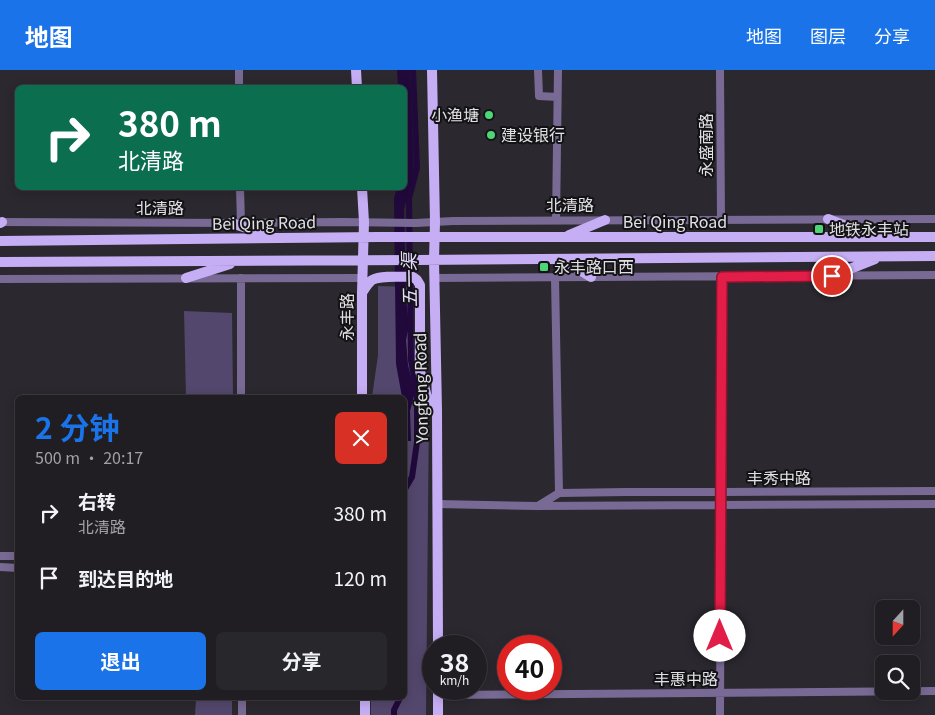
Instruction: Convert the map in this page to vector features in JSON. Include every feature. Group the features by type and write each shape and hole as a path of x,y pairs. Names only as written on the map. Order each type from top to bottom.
{"main road":[{"path":"356,70 357,85"},
{"name":"Yongfeng Road","path":"432,70 438,635"},
{"path":"362,190 363,237"},
{"path":"563,237 605,220"},
{"path":"828,220 875,237"},
{"path":"236,223 277,238"},
{"name":"Bei Qing Road","path":"0,241 363,237 935,237"},
{"name":"永丰路","path":"362,395 363,237"},
{"path":"832,276 882,256"},
{"path":"0,262 935,256"},
{"path":"561,259 591,277"},
{"path":"186,278 240,261"},
{"path":"362,294 368,284 380,277 413,277 417,280 420,285 420,371 427,397 437,410"},
{"path":"365,700 365,715"},
{"path":"438,700 438,715"}],"street":[{"path":"239,70 239,85"},
{"path":"538,70 539,96 557,97"},
{"path":"556,220 558,70"},
{"name":"永盛南路","path":"720,70 721,220"},
{"path":"236,223 240,190"},
{"name":"北清路","path":"1,223 416,223 556,220 935,219"},
{"path":"434,278 935,275"},
{"path":"720,715 722,277"},
{"path":"241,278 241,395"},
{"path":"0,279 363,278"},
{"path":"555,278 559,493"},
{"name":"丰秀中路","path":"537,506 559,493 935,491"},
{"name":"丰秀中路","path":"437,504 537,506 935,504"},
{"path":"0,556 15,556"},
{"path":"0,567 15,568"},
{"name":"丰惠中路","path":"487,692 935,691"},
{"path":"242,700 242,715"}],"shaded area":[{"path":"397,70 410,70 414,175 404,209 406,298 409,326 406,340 408,365 415,392 410,411 411,441 407,441 407,395 402,395 396,364 394,198 396,190 407,190 407,85 398,85"},
{"path":"378,286 410,287 418,396 429,412 427,635 422,635 422,700 426,700 426,715 371,715 371,700 407,700 407,395 372,395 378,355"},
{"path":"184,311 232,313 233,395 186,395"},
{"path":"196,700 232,700 232,715 195,715"}],"waterway":[{"name":"五一渠","path":"407,486 412,477 417,442 417,394 411,360 409,198 417,168 413,70"},
{"name":"五一渠","path":"394,715 394,710 399,700"}],"place":[{"name":"小渔塘","path":"489,115"},
{"name":"建设银行","path":"491,135"},
{"name":"地铁永丰站","path":"819,229"},
{"name":"永丰路口西","path":"544,267"}],"route":[{"path":"720,636 722,277 832,276"}]}
